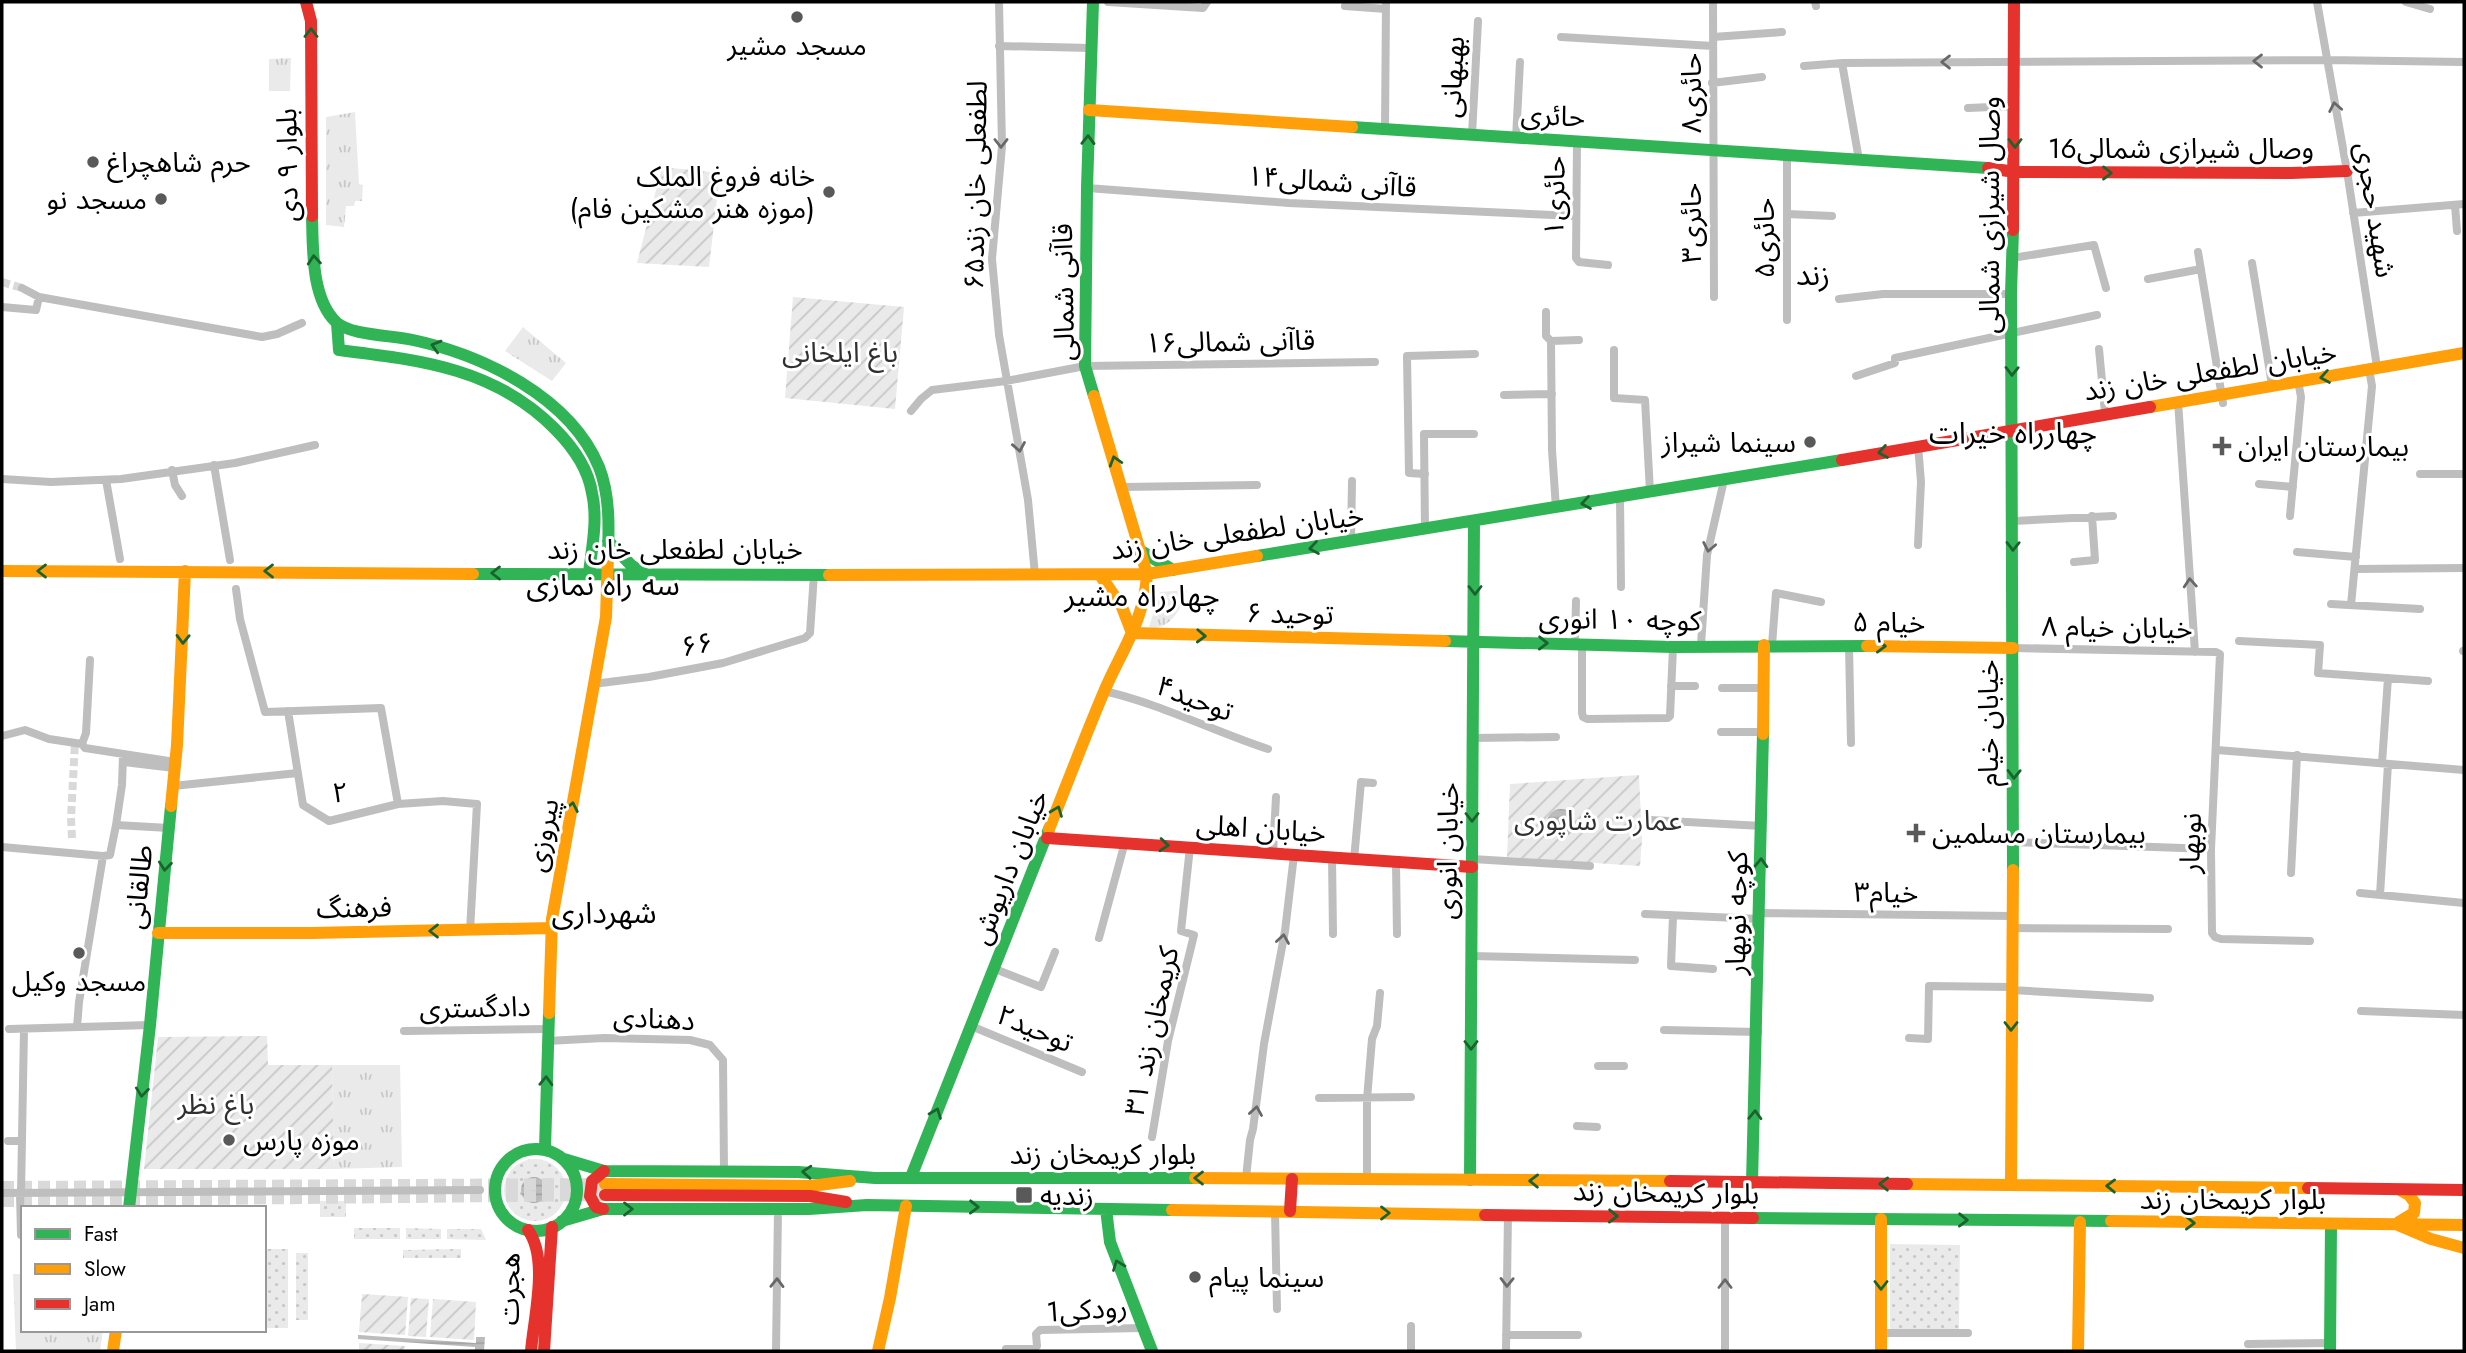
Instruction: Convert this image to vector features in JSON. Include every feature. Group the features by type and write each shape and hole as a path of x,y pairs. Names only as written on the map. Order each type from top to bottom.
{"street":[{"name":"بلوار ۹ دی","path":"306,2 311,21 313,263 326,306 337,323"},
{"name":"لطفعلی خان زند۶۵","path":"999,2 1002,146 992,259 1006,381 1028,500 1035,575"},
{"name":"قاآنی شمالی","path":"1093,2 1088,110 1085,366 1147,574"},
{"path":"1108,2 1203,8 1207,2"},
{"name":"حائری۸","path":"1713,2 1714,149"},
{"name":"وصال شیرازی شمالی","path":"2012,429 2014,2"},
{"name":"شهید حجری","path":"2318,2 2347,171 2373,368 2351,605"},
{"path":"2406,2 2430,9"},
{"path":"1345,6 1386,6 1385,129"},
{"name":"بهبهانی","path":"1472,135 1478,21"},
{"path":"1561,37 1713,42 1782,33"},
{"path":"999,46 1091,48"},
{"path":"1516,138 1520,62"},
{"path":"1804,66 1842,63 2464,62"},
{"path":"1842,63 1858,160"},
{"path":"1712,83 1762,77"},
{"path":"1968,108 2015,106"},
{"name":"حائری","path":"1088,110 1714,149 2015,172"},
{"name":"حائری۱","path":"1577,141 1577,261 1608,265"},
{"name":"حائری۳","path":"1714,149 1714,298"},
{"name":"حائری۵","path":"1787,155 1787,320"},
{"name":"وصال شیرازی شمالی16","path":"2015,172 2347,171"},
{"name":"قاآنی شمالی۱۴","path":"1087,188 1289,203 1575,216"},
{"path":"2353,213 2459,204 2457,231"},
{"path":"1787,214 1832,216"},
{"path":"2012,258 2094,246 2106,288"},
{"path":"2198,252 2222,399"},
{"path":"2252,262 2272,385"},
{"path":"2148,279 2201,269"},
{"path":"23,288 39,297 262,337 277,334 302,323"},
{"path":"1839,299 1882,294 2011,294"},
{"path":"2,307 36,310 39,297"},
{"path":"1546,312 1546,335 1551,341 1552,450 1556,508"},
{"path":"1856,376 1895,363 1894,358 2098,315"},
{"path":"337,323 339,350 446,367 492,382 527,403 569,444 585,469 594,504 589,573"},
{"name":"پیروزی","path":"337,323 365,333 439,346 489,366 537,392 572,424 599,468 607,502 606,617 551,928 545,1149"},
{"path":"1551,341 1579,340"},
{"path":"1614,349 1614,398 1645,400 1650,492"},
{"path":"2099,349 2105,413"},
{"name":"خیابان لطفعلی خان زند","path":"2,571 1147,574 1620,498 2178,401 2222,399 2272,385 2464,353"},
{"path":"1425,474 1409,473 1407,356 1475,354"},
{"name":"قاآنی شمالی۱۶","path":"911,411 932,390 1006,381 1085,366 1375,362"},
{"path":"2290,516 2301,397 2298,381"},
{"path":"1504,395 1552,394"},
{"path":"2178,401 2194,652"},
{"name":"خیابان خیام","path":"2011,1185 2014,521 2012,429"},
{"path":"1425,529 1424,434 1474,434"},
{"path":"2,479 51,482 106,480 235,463 315,445"},
{"path":"1918,445 1921,482 1918,545"},
{"path":"214,465 230,559"},
{"path":"172,470 175,485 182,496"},
{"path":"2420,474 2464,474"},
{"path":"106,480 120,559"},
{"path":"1701,645 1707,555 1724,480"},
{"path":"1351,542 1352,481"},
{"path":"2259,484 2293,487"},
{"path":"1123,487 1257,485"},
{"path":"1620,498 1621,587"},
{"path":"594,504 607,502"},
{"path":"2074,562 2095,560 2092,516"},
{"path":"2014,521 2113,516"},
{"name":"خیابان انوری","path":"1470,1180 1474,522"},
{"path":"608,541 631,565 645,573"},
{"path":"1141,551 1173,570"},
{"path":"2297,552 2356,557"},
{"path":"2355,569 2464,568"},
{"name":"طالقانی","path":"129,1206 175,765 185,571"},
{"name":"۶۶","path":"593,684 723,663 805,638 810,633 814,574"},
{"name":"خیابان داریوش","path":"911,1177 1104,691 1139,618 1146,593 1147,574"},
{"path":"1100,575 1122,607 1132,633"},
{"path":"236,589 240,619 265,712 381,708 398,804"},
{"path":"1768,645 1776,593 1821,602"},
{"path":"1576,601 1583,717 1668,719 1673,647"},
{"path":"2331,604 2420,609"},
{"name":"۶ توحید","path":"1132,633 1475,641"},
{"name":"کوچه ۱۰ انوری","path":"1475,641 1673,647 1768,645"},
{"path":"2239,641 2320,645 2318,674 2428,681"},
{"name":"۵ خیام","path":"1768,645 2012,648"},
{"name":"کوچه نوبهار","path":"1752,1183 1758,1032 1764,688 1768,645"},
{"path":"1849,646 1852,743"},
{"name":"خیابان خیام ۸","path":"2012,648 2220,654"},
{"name":"نوبهار","path":"2220,654 2211,849 2212,933 2215,937 2310,941"},
{"path":"79,743 86,733 90,660"},
{"path":"2380,895 2388,678"},
{"path":"1671,686 1695,686"},
{"path":"1722,688 1764,688"},
{"name":"توحید۴","path":"1104,691 1129,696 1228,736 1268,749"},
{"name":"۲","path":"288,711 303,805 329,821 398,804 477,804 470,931"},
{"path":"2,736 24,730 49,739 79,743 85,748 124,759 175,765"},
{"path":"1721,732 1763,732"},
{"path":"1474,738 1556,737"},
{"path":"2217,750 2464,770"},
{"path":"2291,873 2297,755"},
{"path":"2,847 110,855 124,759"},
{"path":"173,786 298,773"},
{"path":"1354,859 1361,782 1373,783"},
{"path":"1273,854 1276,797"},
{"path":"1650,820 1762,826"},
{"path":"116,825 169,828"},
{"name":"خیابان اهلی","path":"1047,838 1396,863 1472,863"},
{"path":"1099,938 1125,842"},
{"path":"2012,842 2211,849"},
{"name":"کریمخان زند ۳۱","path":"1152,1137 1168,1041 1194,934 1181,931 1190,847"},
{"path":"1246,1178 1294,855"},
{"path":"77,1027 103,856"},
{"path":"1332,857 1333,934"},
{"path":"1396,863 1397,934"},
{"path":"1472,863 1590,866"},
{"path":"2360,893 2464,903"},
{"name":"خیام۳","path":"1645,914 2011,922 2168,929"},
{"path":"1672,916 1671,967 1713,969"},
{"name":"فرهنگ","path":"159,933 551,928"},
{"path":"995,969 1041,987 1055,952"},
{"path":"1471,956 1635,960"},
{"path":"1909,1038 1928,1039 1929,986 2150,998"},
{"path":"1367,1178 1367,1099 1372,1038 1377,1026 1380,993"},
{"path":"2361,1011 2464,1015"},
{"path":"9,1029 150,1025"},
{"name":"توحید۲","path":"971,1026 1082,1072"},
{"path":"21,1235 24,1029"},
{"path":"1664,1030 1758,1032"},
{"name":"دادگستری","path":"404,1031 547,1035"},
{"name":"دهنادی","path":"547,1035 690,1040 710,1045 723,1060 724,1171"},
{"path":"1598,1066 1625,1066"},
{"path":"1319,1098 1411,1097"},
{"path":"1577,1126 1597,1127"},
{"path":"8,1141 21,1141"},
{"path":"545,1149 564,1159 576,1179 577,1191 575,1202 557,1224 540,1230 528,1230 516,1226 506,1218 494,1193 495,1184 499,1172 514,1155 525,1150 545,1149"},
{"name":"بلوار کریمخان زند","path":"564,1159 605,1183 810,1196 867,1205"},
{"name":"بلوار کریمخان زند","path":"605,1183 724,1171 798,1172 875,1178"},
{"name":"بلوار کریمخان زند","path":"605,1183 811,1186 875,1178 911,1177 1367,1178 2464,1190"},
{"path":"1290,1211 1292,1179"},
{"path":"603,1209 596,1207 590,1196 592,1181 605,1183"},
{"path":"2,1193 480,1189"},
{"path":"2394,1223 2405,1220 2414,1213 2415,1203 2409,1195 2400,1190"},
{"name":"بلوار کریمخان زند","path":"557,1224 603,1209 778,1209 867,1205 2464,1225"},
{"path":"878,1351 906,1206"},
{"path":"776,1351 778,1209"},
{"path":"1106,1209 1110,1242 1152,1351"},
{"path":"1275,1212 1277,1309"},
{"path":"1506,1351 1508,1214"},
{"path":"1725,1217 1725,1351"},
{"path":"1881,1219 1881,1351"},
{"path":"2078,1351 2080,1222"},
{"path":"2394,1223 2431,1239 2464,1248"},
{"name":"هجرت","path":"531,1351 545,1258 557,1224"},
{"path":"2248,1344 2330,1347 2331,1224"},
{"name":"هجرت","path":"528,1230 545,1258 544,1351"},
{"path":"1411,1326 1411,1351"},
{"name":"1رودکی","path":"1006,1349 1037,1348 1036,1334 1040,1330 1142,1328"},
{"path":"113,1351 116,1332"},
{"path":"1881,1333 1968,1333"},
{"path":"1506,1335 1578,1335"}],"green space":[{"path":"291,58 290,91 269,91 269,59"},
{"path":"355,112 359,184 363,185 362,201 355,201 354,206 346,206 344,227 326,225 326,117"},
{"path":"662,167 720,173 709,267 637,263"},
{"name":"باغ ایلخانی","path":"793,297 904,307 895,409 785,398"},
{"path":"523,327 566,363 552,381 505,351"},
{"path":"1187,590 1182,604 1169,622 1156,628 1149,627 1160,592"},
{"name":"عمارت شاپوری","path":"1639,775 1642,839 1640,866 1507,857 1510,784"},
{"name":"باغ نظر","path":"267,1036 268,1065 332,1065 334,1169 144,1169 158,1037"},
{"path":"332,1065 400,1065 402,1167 334,1169"},
{"path":"535,1159 547,1161 557,1168 564,1178 564,1202 557,1212 547,1219 535,1221 523,1219 513,1212 506,1202 504,1190 506,1178 513,1168 523,1161"},
{"path":"320,1201 346,1201 346,1217 320,1217"},
{"path":"354,1228 400,1228 400,1239 354,1239"},
{"path":"406,1228 441,1229 441,1239 406,1239"},
{"path":"447,1229 481,1229 486,1240 447,1239"},
{"path":"1890,1244 1960,1245 1959,1330 1890,1330"},
{"path":"266,1249 288,1249 288,1328 266,1328"},
{"path":"461,1249 461,1258 403,1258 403,1250"},
{"path":"296,1253 308,1253 308,1320 296,1320"},
{"path":"13,1274 21,1274 21,1332 103,1332 100,1351 16,1351"},
{"path":"362,1294 408,1297 405,1335 359,1332"},
{"path":"411,1298 429,1299 426,1337 408,1336"},
{"path":"433,1299 476,1302 474,1340 430,1337"},
{"path":"359,1343 405,1346 404,1351 359,1351"}],"shaded area":[{"path":"1561,809 1571,813 1575,823 1571,833 1561,837 1551,833 1547,823 1551,813"},
{"path":"534,1177 543,1181 547,1190 543,1199 534,1203 525,1199 521,1190 525,1181"},
{"path":"358,1335 476,1343 476,1337 485,1337 484,1351 475,1351 475,1347 358,1339"}],"tunnel":[{"path":"2,282 22,288"},
{"path":"72,838 75,742"},
{"path":"2,1187 605,1184"},
{"path":"2,1201 605,1195"}],"traffic: fast":[{"path":"1093,2 1085,366 1094,396"},
{"path":"1352,127 1988,168"},
{"path":"312,216 313,257 318,286 322,300 336,322 352,330 413,340 468,356 521,383 546,400 568,420 586,442 603,478 608,511 608,556"},
{"path":"2013,230 2013,870"},
{"path":"337,323 339,350 398,358 455,370 507,392 555,429 579,458 590,484 594,523 589,573"},
{"path":"1257,556 1842,460"},
{"path":"1470,1180 1474,521"},
{"path":"608,541 631,565 644,573"},
{"path":"1141,551 1173,570"},
{"path":"473,574 829,575"},
{"path":"1445,641 1673,647 1867,646"},
{"path":"1752,1183 1763,734"},
{"path":"129,1206 171,806"},
{"path":"911,1177 1049,829"},
{"path":"545,1149 549,1013"},
{"path":"536,1149 552,1152 565,1161 574,1174 577,1190 574,1206 565,1219 552,1228 536,1231 520,1228 507,1219 498,1206 495,1190 498,1174 507,1161 520,1152 536,1149"},
{"path":"564,1159 604,1171 798,1172 875,1178 1195,1178"},
{"path":"562,1221 603,1209 809,1209 867,1205 1172,1210"},
{"path":"1106,1209 1110,1242 1152,1351"},
{"path":"1753,1218 2111,1221"},
{"path":"2330,1351 2331,1224"}],"traffic: slow":[{"path":"1089,110 1352,127"},
{"path":"2150,407 2464,353"},
{"path":"1049,829 1103,694 1137,621 1147,574 1094,396"},
{"path":"549,1013 552,919 606,617 608,556"},
{"path":"829,575 1147,574 1257,556"},
{"path":"2,571 473,574"},
{"path":"171,806 177,745 185,571"},
{"path":"1100,575 1122,607 1132,633 1445,641"},
{"path":"1763,734 1764,645"},
{"path":"1867,646 2013,648"},
{"path":"2011,1185 2013,870"},
{"path":"158,933 551,928"},
{"path":"1195,1178 1670,1181"},
{"path":"605,1184 811,1186 850,1181"},
{"path":"1907,1184 2308,1188"},
{"path":"2399,1222 2414,1213 2415,1203 2409,1195 2400,1190"},
{"path":"878,1351 906,1206"},
{"path":"1172,1210 1485,1215"},
{"path":"1881,1219 1881,1351"},
{"path":"2111,1221 2464,1225"},
{"path":"2078,1351 2080,1222"},
{"path":"2398,1225 2431,1239 2464,1248"},
{"path":"113,1351 116,1332"}],"traffic: jam":[{"path":"306,2 311,21 312,216"},
{"path":"2013,230 2014,2"},
{"path":"1988,168 2015,172 2347,171"},
{"path":"1842,460 2150,407"},
{"path":"1047,838 1472,867"},
{"path":"603,1209 596,1207 590,1196 592,1181 604,1171"},
{"path":"1290,1211 1292,1179"},
{"path":"1670,1181 1907,1184"},
{"path":"2308,1188 2464,1190"},
{"path":"605,1195 810,1196 846,1202"},
{"path":"1485,1215 1753,1218"},
{"path":"544,1351 552,1227"},
{"path":"528,1230 538,1256 539,1272 531,1351"}],"place":[{"name":"مسجد مشیر","path":"797,17"},
{"name":"حرم شاهچراغ","path":"93,162"},
{"name":"خانه فروغ الملک (موزه هنر مشکین فام)","path":"829,192"},
{"name":"مسجد نو","path":"161,199"},
{"name":"سینما شیراز","path":"1810,442"},
{"name":"بیمارستان ایران","path":"2222,446"},
{"name":"بیمارستان مسلمین","path":"1916,833"},
{"name":"مسجد وکیل","path":"79,953"},
{"name":"موزه پارس","path":"229,1140"},
{"name":"زندیه","path":"1024,1195"},
{"name":"سینما پیام","path":"1195,1277"}],"district":[{"name":"زند","path":"1813,275"},
{"name":"چهارراه خیرات","path":"2013,433"},
{"name":"سه راه نمازی","path":"603,585"},
{"name":"چهارراه مشیر","path":"1142,596"},
{"name":"شهرداری","path":"604,913"}]}
